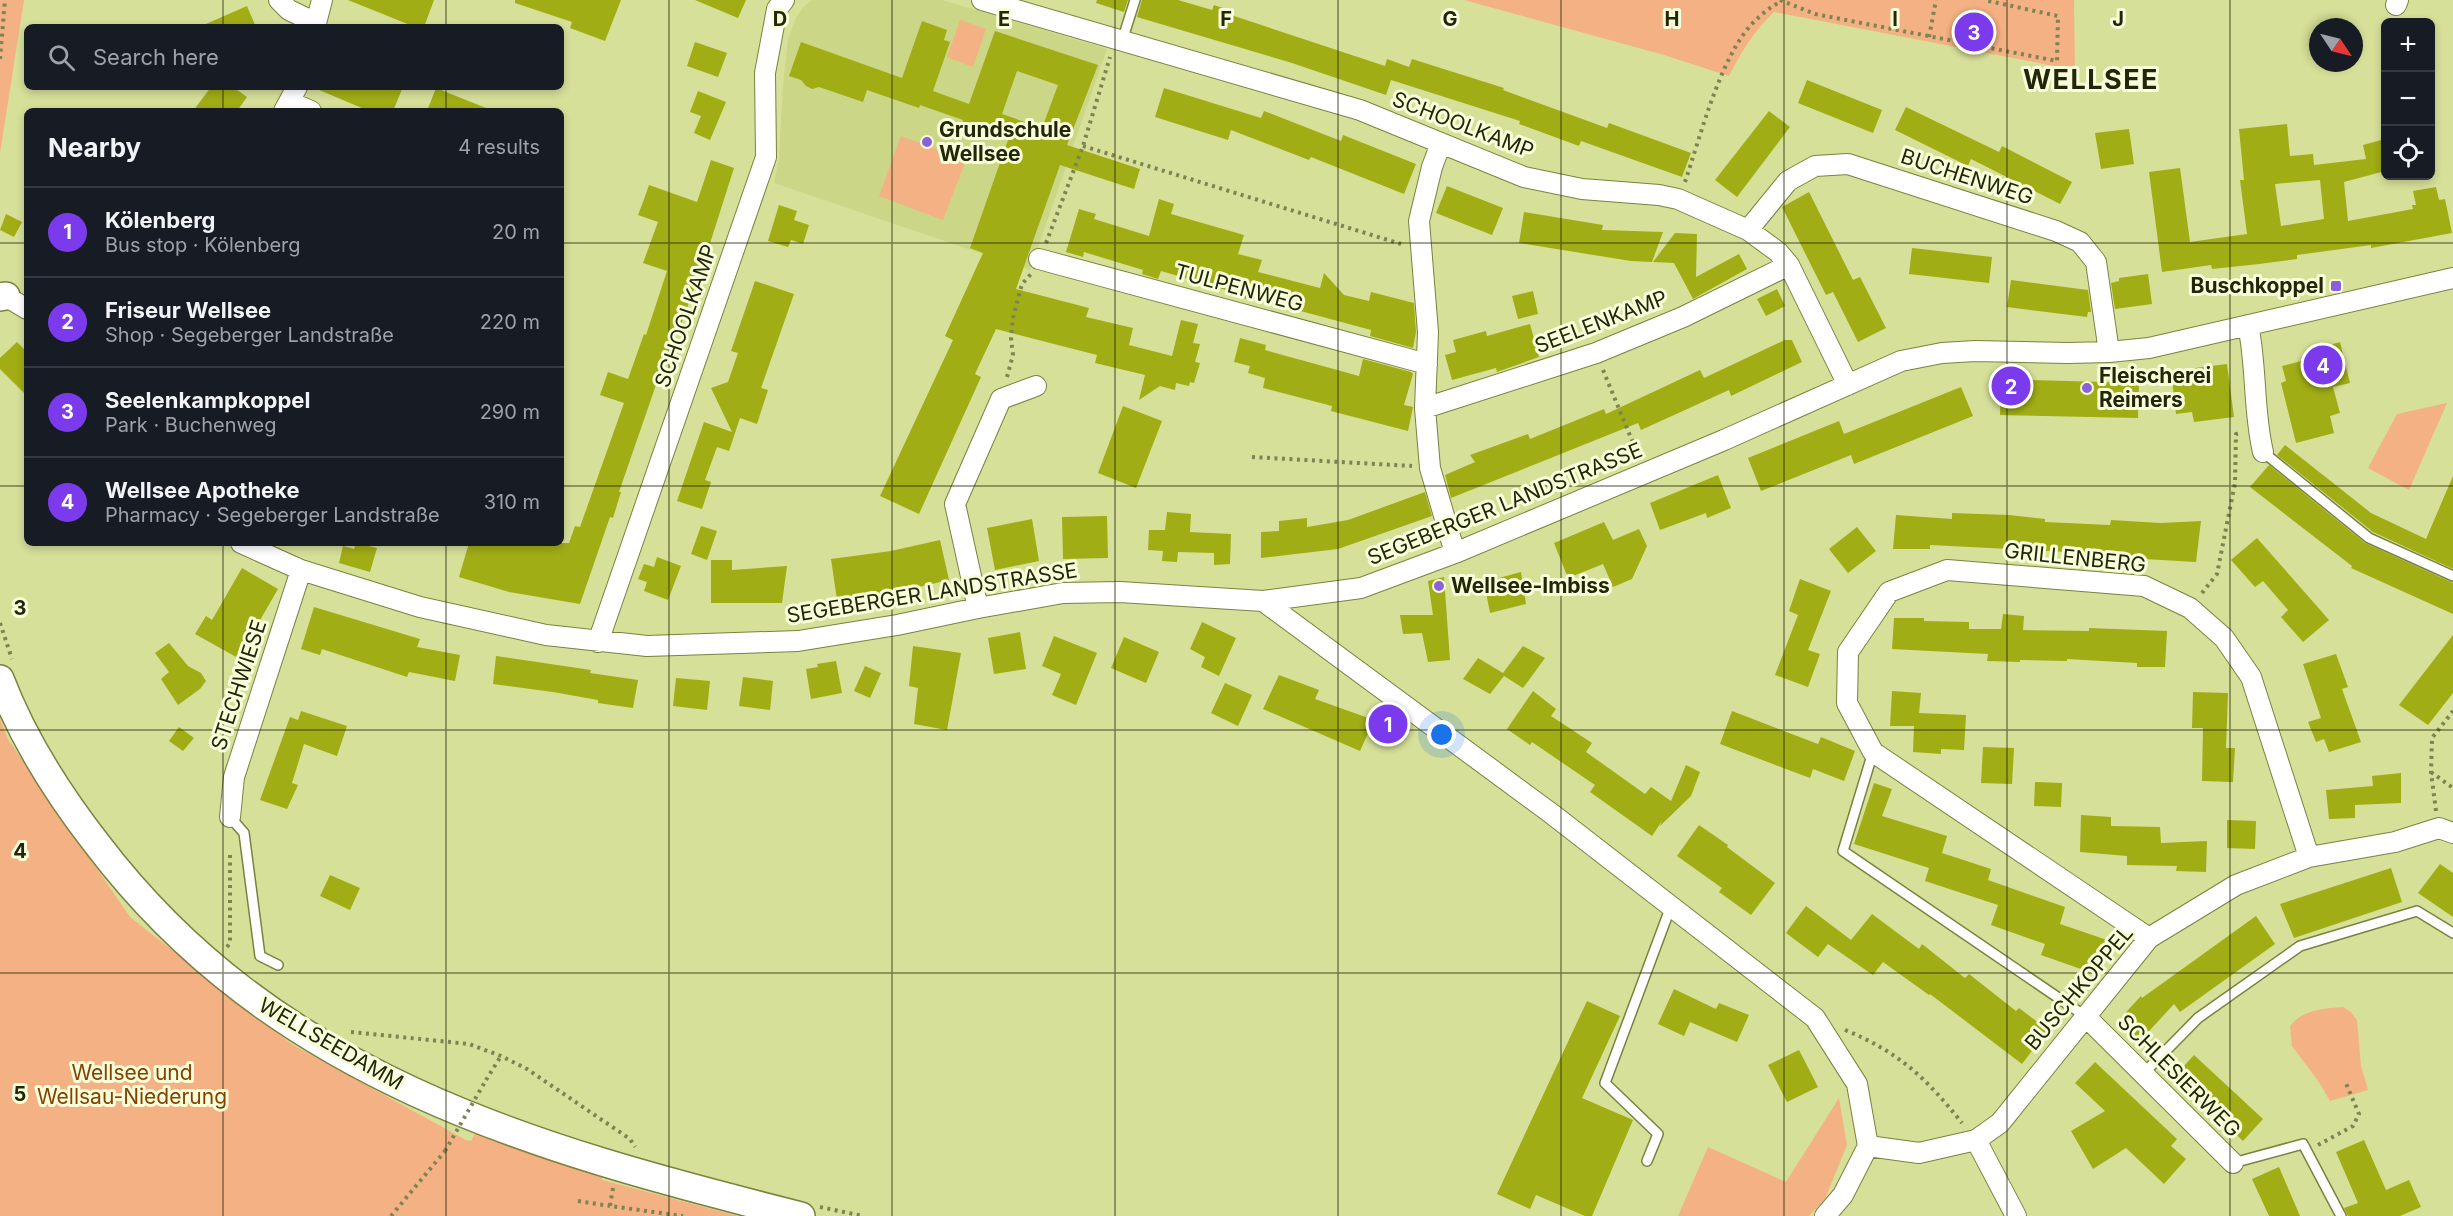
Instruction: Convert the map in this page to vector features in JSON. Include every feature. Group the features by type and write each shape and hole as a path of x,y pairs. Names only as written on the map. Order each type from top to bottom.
{"main road":[{"name":"WELLSEEDAMM","path":"6,670 7,699 41,765 81,824 150,909 191,948 247,994 321,1043 399,1085 489,1125 616,1168 740,1202 807,1211"}],"street":[{"path":"279,0 289,10 313,24"},
{"path":"315,24 322,0"},
{"name":"SCHOOLKAMP","path":"598,642 766,157 765,73 777,9 784,0"},
{"name":"SCHOOLKAMP","path":"982,0 1360,110 1524,177 1582,189 1659,195 1678,199 1748,230 1778,252 1789,265 1848,385"},
{"path":"290,100 305,108"},
{"path":"1441,143 1432,167 1419,221 1428,332 1425,408 1431,468 1455,553"},
{"name":"BUCHENWEG","path":"1748,230 1788,181 1815,166 1848,164 2056,231 2080,242 2096,262 2109,352"},
{"name":"TULPENWEG","path":"1039,259 1427,364"},
{"name":"SEELENKAMP","path":"1425,408 1596,353 1683,317 1789,265"},
{"name":"SEGEBERGER LANDSTRASSE","path":"248,546 301,570 420,607 546,635 647,646 798,640 897,626 978,608 1063,593 1097,592 1263,601 1361,588 1455,553 1901,361 1942,353 1975,351 2109,352 2149,348 2453,278"},
{"path":"2248,325 2254,356 2258,432 2263,452"},
{"path":"978,608 955,504 1001,399 1036,386"},
{"name":"STECHWIESE","path":"230,817 234,777 301,570"},
{"name":"GRILLENBERG","path":"2149,938 1873,752 1847,704 1848,652 1889,592 1947,570 2144,586 2190,608 2224,638 2251,677 2309,856"},
{"path":"1263,601 1552,814 1815,1017 1857,1084 1868,1146 1843,1195 1825,1216"},
{"name":"BUSCHKOPPEL","path":"1868,1146 1919,1153 1976,1140 2000,1124 2149,938 2236,885 2309,856 2395,842 2446,830"},
{"name":"SCHLESIERWEG","path":"2085,1016 2233,1163"},
{"path":"1976,1140 2016,1216"}],"lane":[{"path":"1119,40 1135,0"},
{"path":"2263,452 2369,538 2453,576"},
{"path":"1873,752 1843,851 2085,1016"},
{"path":"230,817 244,833 260,956 278,964"},
{"path":"1647,1161 1658,1134 1605,1083 1671,906"},
{"path":"2143,1074 2198,1018 2300,946 2417,911 2453,933"},
{"name":"SCHLESIERWEG","path":"2233,1163 2303,1144 2306,1150"},
{"path":"2306,1150 2341,1216"}],"path":[{"path":"0,59 5,0"},
{"path":"1929,37 1936,0"},
{"path":"1678,199 1724,68 1740,39 1757,18 1780,1 1815,14 2057,61 2058,16 1984,0"},
{"path":"1001,399 1013,355 1011,338 1013,318 1022,284 1035,270 1083,146 1119,40"},
{"path":"1083,146 1422,251"},
{"path":"1609,384 1645,472"},
{"path":"2190,608 2217,574 2235,483 2236,434 2258,432"},
{"path":"1252,457 1431,468"},
{"path":"0,622 6,670"},
{"path":"2446,830 2431,772 2432,738 2453,711"},
{"path":"2431,772 2453,788"},
{"path":"223,956 230,943 230,817"},
{"path":"1815,1017 1863,1037 1910,1065 1942,1097 1976,1140"},
{"path":"343,1031 469,1044 501,1056 527,1069 630,1138 640,1155"},
{"path":"391,1216 445,1151 501,1056"},
{"path":"2306,1150 2353,1126 2359,1114 2345,1081"},
{"path":"471,1101 480,1105"},
{"path":"610,1206 616,1168"},
{"path":"578,1201 683,1216"},
{"path":"807,1211 863,1216"}],"shaded area":[{"name":"Grundschule Wellsee","path":"812,0 942,0 1107,49 1030,270 774,183 779,159 788,39 796,18 804,6"}],"green space":[{"path":"0,0 24,0 0,153"},
{"path":"1464,0 2074,0 2075,70 1774,12 1748,42 1729,76 1664,55"},
{"path":"960,20 986,29 973,67 947,57"},
{"path":"901,136 966,160 943,220 879,196"},
{"path":"2447,403 2409,490 2368,468 2397,414"},
{"name":"Wellsee und Wellsau-Niederung","path":"0,719 8,739 130,917 293,1045 466,1140 471,1141 476,1132 521,1149 602,1169 602,1180 738,1216 0,1216"},
{"path":"2343,1007 2357,1020 2361,1066 2368,1090 2330,1101 2292,1046 2290,1026 2295,1020 2308,1013"},
{"path":"1839,1098 1847,1145 1825,1199 1809,1216 1678,1216 1708,1147 1786,1182"}],"building":[{"path":"348,0 434,0 425,24 408,24"},
{"path":"515,0 621,0 605,41 570,28 572,22 515,3"},
{"path":"695,0 746,0 738,18"},
{"path":"1097,0 1128,0 1124,12 1096,3"},
{"path":"1142,0 1178,0 1212,10 1214,5 1229,10 1228,14 1385,66 1387,59 1409,67 1412,59 1504,88 1503,90 1607,128 1609,123 1691,153 1682,177 1581,141 1579,146 1519,124 1520,121 1391,80 1386,95 1292,63 1137,17"},
{"path":"247,6 255,24 206,24"},
{"path":"922,21 947,30 944,40 950,42 933,91 969,104 995,31 1098,65 1067,145 1140,169 1134,189 1060,165 1016,289 1089,308 1086,317 1133,328 1129,345 1172,356 1181,320 1198,324 1193,343 1200,344 1195,362 1200,363 1194,383 1190,382 1189,386 1176,383 1175,390 1160,386 1139,400 1145,375 1095,363 1097,355 996,329 975,374 981,377 919,514 880,496 953,340 945,336 983,253 970,248 1008,140 962,124 963,120 920,105 919,108 867,90 863,102 819,87 812,89 801,80 789,76 801,42 902,78","holes":["1017,71 1058,85 1042,128 1002,114"]},
{"path":"695,42 727,53 718,77 687,66"},
{"path":"1807,80 1882,110 1873,133 1798,103"},
{"path":"1164,88 1261,118 1264,111 1341,141 1343,135 1416,164 1404,194 1311,157 1309,160 1231,130 1228,140 1155,117"},
{"path":"209,90 237,90 247,97 239,108 195,108"},
{"path":"319,90 402,90 394,108 362,108"},
{"path":"435,90 441,90 486,108 428,108"},
{"path":"698,91 726,102 710,140 694,133 701,116 690,112"},
{"path":"1906,107 1999,152 2002,146 2072,182 2060,204 1971,159 1968,166 1895,130"},
{"path":"1769,111 1790,127 1737,197 1715,180"},
{"path":"2287,124 2290,156 2313,154 2314,165 2366,159 2363,145 2381,140 2381,172 2344,182 2348,221 2413,209 2412,205 2416,205 2413,191 2436,187 2439,200 2445,199 2452,233 2371,248 2371,245 2297,255 2297,259 2212,269 2211,265 2162,272 2149,172 2180,168 2190,242 2247,234 2240,180 2244,180 2239,129","holes":["2320,180 2324,219 2281,226 2275,184"]},
{"path":"2129,129 2134,164 2101,169 2095,133"},
{"path":"711,160 734,168 705,259 679,330 676,327 619,492 621,492 613,518 610,517 580,604 509,592 459,577 468,546 564,546 564,543 569,543 575,526 580,527 624,403 600,395 608,372 628,379 644,334 646,335 667,271 643,263 658,222 638,215 649,185 697,202"},
{"path":"1447,186 1503,208 1492,235 1436,213"},
{"path":"1809,192 1853,280 1860,277 1886,328 1858,342 1833,292 1826,295 1782,207"},
{"path":"1159,199 1174,204 1171,214 1244,235 1238,254 1262,260 1258,272 1320,288 1324,273 1344,295 1369,301 1371,292 1414,303 1416,332 1413,348 1370,336 1371,330 1252,298 1251,300 1235,296 1236,293 1161,271 1158,279 1142,274 1143,270 1084,252 1083,257 1066,252 1079,209 1096,214 1094,219 1149,236"},
{"path":"779,205 797,211 794,220 809,225 803,244 791,240 788,247 768,241"},
{"path":"1524,212 1603,225 1602,230 1663,232 1652,262 1631,261 1519,243"},
{"path":"6,214 22,222 14,237 0,230"},
{"path":"1675,233 1697,234 1696,277 1739,254 1747,269 1693,299 1674,263 1653,262"},
{"path":"1912,248 1992,257 1989,283 1909,274"},
{"path":"2148,274 2152,304 2115,309 2111,283 2119,281 2119,278"},
{"path":"2011,280 2088,290 2091,312 2088,312 2087,317 2007,307"},
{"path":"755,281 794,294 761,388 768,390 757,424 740,418 729,451 717,447 705,480 711,482 702,509 677,501 704,422 732,432 711,388 728,382 738,353 731,351"},
{"path":"1777,289 1785,306 1766,316 1757,299"},
{"path":"1533,291 1538,314 1518,319 1512,296"},
{"path":"1530,324 1539,357 1497,372 1496,368 1452,380 1445,355 1456,352 1453,340 1486,331 1487,336"},
{"path":"1240,338 1266,345 1265,350 1359,376 1363,359 1411,372 1413,374 1404,405 1413,407 1408,431 1331,411 1332,406 1263,388 1265,378 1248,373 1250,366 1234,362"},
{"path":"1785,340 1792,340 1802,362 1731,396 1729,390 1641,430 1638,423 1451,498 1445,475 1475,462 1470,455 1528,434 1530,439 1604,409 1606,414 1700,370 1704,378"},
{"path":"17,342 24,349 24,393 0,369 0,358"},
{"path":"2340,342 2350,383 2333,387 2340,413 2330,416 2334,433 2296,443 2281,383 2286,381 2282,366 2305,360 2315,349"},
{"path":"2227,364 2234,417 2194,422 2192,412 2176,414 2171,371"},
{"path":"2001,379 2139,383 2138,418 2000,415"},
{"path":"1961,387 1973,416 1854,464 1851,455 1761,491 1748,458 1839,421 1844,434"},
{"path":"1123,406 1162,421 1136,488 1098,473"},
{"path":"2285,445 2371,513 2426,539 2453,476 2453,569 2373,532 2277,455"},
{"path":"2269,465 2365,543 2453,583 2453,614 2351,568 2352,566 2250,487"},
{"path":"1718,475 1731,508 1707,518 1706,513 1660,530 1650,503"},
{"path":"1425,492 1432,516 1338,549 1261,558 1261,532 1279,531 1279,521 1307,518 1307,527 1348,520"},
{"path":"1167,512 1191,514 1190,532 1231,534 1230,564 1214,565 1214,553 1178,552 1177,562 1162,561 1163,551 1148,550 1149,530 1165,530"},
{"path":"1952,513 2009,515 2045,519 2045,522 2110,525 2111,520 2160,523 2201,521 2196,562 2109,557 2109,554 1930,545 1930,549 1893,549 1896,515 1952,519"},
{"path":"1107,516 1108,558 1063,559 1062,517"},
{"path":"1032,519 1039,561 995,570 987,528"},
{"path":"1604,522 1613,540 1639,529 1647,546 1632,579 1613,587 1603,564 1568,578 1554,543"},
{"path":"701,526 717,531 707,560 691,554"},
{"path":"1857,527 1876,551 1848,573 1829,549"},
{"path":"2257,538 2329,620 2303,642 2281,617 2288,610 2263,581 2255,587 2231,560"},
{"path":"940,540 949,580 893,593 837,600 831,559 891,551"},
{"path":"343,546 354,549 355,546 377,548 370,572 339,563"},
{"path":"657,557 681,566 668,600 644,591 647,582 638,579 644,564 654,567"},
{"path":"711,560 732,560 732,570 787,566 782,603 711,603"},
{"path":"242,568 278,589 238,658 195,634 206,616 212,620"},
{"path":"1521,572 1526,604 1490,613 1484,582"},
{"path":"1444,577 1450,660 1428,662 1422,633 1403,634 1400,615 1433,615 1428,581"},
{"path":"1800,579 1831,591 1808,650 1820,654 1808,687 1775,675 1798,615 1789,611"},
{"path":"314,607 420,639 417,647 460,655 455,681 409,672 407,677 322,649 320,655 301,649"},
{"path":"2003,614 2024,616 2023,630 2089,631 2089,628 2167,631 2165,667 2137,667 2137,663 2067,659 2067,661 1987,661 1988,654 1892,649 1894,618 1969,622 1969,629 2001,629"},
{"path":"1202,622 1236,638 1219,676 1201,667 1205,657 1190,649"},
{"path":"1020,632 1026,669 994,674 988,638"},
{"path":"2453,635 2453,693 2428,725 2399,705"},
{"path":"1054,636 1097,653 1076,705 1052,695 1061,674 1042,666"},
{"path":"1124,637 1159,652 1146,683 1111,668"},
{"path":"169,643 188,666 201,673 206,681 200,689 178,705 161,679 169,672 155,653"},
{"path":"913,646 961,653 947,730 914,724 918,688 909,686"},
{"path":"1523,646 1545,658 1523,688 1504,676 1490,694 1463,679 1478,658 1503,673"},
{"path":"2336,654 2348,687 2342,689 2361,742 2329,752 2324,739 2316,742 2308,722 2321,718 2303,664"},
{"path":"496,656 591,670 590,673 638,680 633,708 598,703 598,700 553,692 493,684"},
{"path":"836,661 842,693 811,699 806,669 818,667 817,664"},
{"path":"865,666 881,673 870,698 854,691"},
{"path":"1279,675 1319,690 1315,699 1374,720 1360,751 1263,709"},
{"path":"743,677 773,681 770,710 739,706"},
{"path":"676,678 710,681 707,710 673,706"},
{"path":"1225,683 1252,695 1238,726 1211,713"},
{"path":"1533,691 1556,709 1551,716 1592,743 1586,752 1645,794 1651,787 1671,801 1686,765 1700,772 1691,796 1660,826 1662,821 1652,836 1590,792 1595,785 1532,742 1530,745 1507,729"},
{"path":"1892,691 1921,693 1919,713 1966,715 1964,750 1941,749 1941,754 1913,752 1914,726 1890,726"},
{"path":"2193,692 2228,693 2226,748 2235,748 2233,782 2202,781 2203,728 2192,728"},
{"path":"301,711 347,726 337,756 304,744 292,783 298,785 287,809 260,800 290,717 298,720"},
{"path":"1732,711 1818,744 1821,737 1855,751 1844,781 1813,769 1810,778 1720,744"},
{"path":"179,727 194,738 183,751 169,741"},
{"path":"1983,747 2014,748 2012,784 1981,783"},
{"path":"2401,773 2401,803 2355,805 2355,818 2329,819 2326,790 2373,786 2372,776"},
{"path":"2035,782 2062,783 2061,807 2034,806"},
{"path":"1874,783 1892,789 1882,816 1947,836 1942,853 1991,869 1988,880 2065,907 2060,924 2107,940 2095,974 2041,955 2045,944 1991,925 1998,905 1925,881 1929,868 1854,844"},
{"path":"2081,815 2111,817 2111,826 2160,827 2161,843 2207,841 2206,872 2176,871 2177,866 2127,865 2127,856 2080,852"},
{"path":"2227,820 2256,821 2255,849 2227,848"},
{"path":"1699,825 1775,883 1751,915 1719,892 1722,888 1677,856"},
{"path":"2440,864 2453,873 2453,917 2418,893"},
{"path":"2391,868 2402,902 2294,938 2280,904"},
{"path":"330,875 360,888 350,910 320,896"},
{"path":"1806,906 1851,940 1872,914 1919,949 1922,944 1965,978 1969,974 2016,1011 2019,1008 2048,1030 2022,1064 1930,994 1883,962 1873,975 1828,944 1818,957 1786,933"},
{"path":"2256,916 2275,944 2180,1012 2174,1004 2139,1042 2117,1022 2141,996 2142,998"},
{"path":"1674,989 1716,1009 1719,1003 1749,1015 1737,1042 1690,1022 1684,1036 1658,1024"},
{"path":"1587,1001 1620,1016 1582,1098 1633,1120 1592,1216 1585,1216 1536,1195 1530,1209 1497,1194"},
{"path":"1799,1050 1818,1087 1787,1102 1768,1065"},
{"path":"2194,1055 2263,1119 2243,1141 2174,1077"},
{"path":"2095,1062 2177,1139 2171,1146 2186,1159 2164,1184 2126,1148 2093,1169 2071,1131 2105,1111 2075,1083"},
{"path":"2364,1140 2386,1190 2409,1180 2421,1207 2400,1216 2348,1216 2344,1208 2358,1203 2336,1152"},
{"path":"2279,1167 2300,1216 2269,1216 2252,1179"}],"place":[{"name":"Seelenkampkoppel","path":"1974,32"},
{"name":"Grundschule Wellsee","path":"927,142"},
{"name":"Buschkoppel","path":"2336,286"},
{"name":"Wellsee Apotheke","path":"2323,365"},
{"name":"Friseur Wellsee","path":"2011,386"},
{"name":"Fleischerei Reimers","path":"2087,388"},
{"name":"Wellsee-Imbiss","path":"1439,586"},
{"name":"Kölenberg","path":"1388,724"}],"district":[{"name":"WELLSEE","path":"2091,80"}]}
